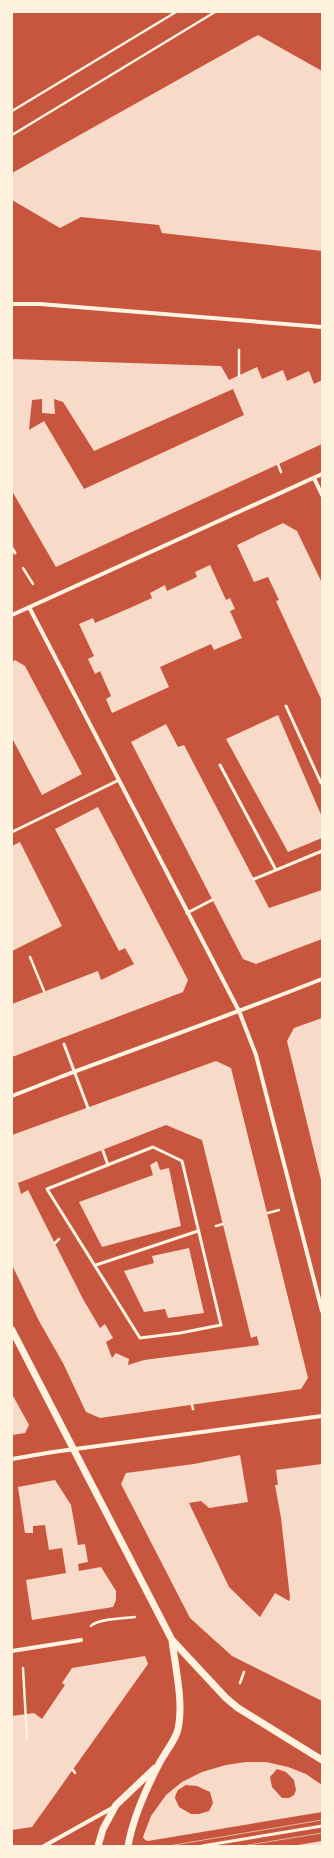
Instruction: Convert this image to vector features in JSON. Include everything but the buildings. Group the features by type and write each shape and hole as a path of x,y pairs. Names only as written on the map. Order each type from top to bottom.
{"street":[{"path":"12,304 40,304 322,327"},
{"path":"12,615 322,474"},
{"path":"314,478 322,495"},
{"path":"29,607 239,1011 256,1055 322,1311"},
{"path":"12,1096 322,979"},
{"path":"12,1330 172,1640 226,1698 238,1708 322,1760"},
{"path":"12,1459 73,1449 322,1416"},
{"path":"12,1651 81,1640"},
{"path":"128,1846 135,1819 158,1765 178,1730 180,1701 172,1640"},
{"path":"44,1846 116,1805 158,1765"},
{"path":"98,1846 103,1829 116,1805"}],"lane":[{"path":"12,548 15,553"},
{"path":"286,706 322,783"},
{"path":"220,765 276,870"},
{"path":"12,832 119,780"},
{"path":"254,879 322,851"},
{"path":"187,913 212,900"},
{"path":"64,1044 88,1108"},
{"path":"153,1147 182,1161 198,1231 222,1325 140,1338 96,1265 47,1189 153,1147"},
{"path":"103,1150 108,1165"},
{"path":"96,1265 198,1231"},
{"path":"202,1846 322,1826"}],"path":[{"path":"12,111 176,12"},
{"path":"12,135 215,12"},
{"path":"239,350 239,376"},
{"path":"278,464 281,472"},
{"path":"30,958 44,991"},
{"path":"192,1404 192,1409"},
{"path":"94,1623 134,1617"},
{"path":"23,1668 28,1739"},
{"path":"240,1684 244,1672"}],"tram line":[{"path":"168,1846 322,1820"},
{"path":"242,1846 322,1833"}]}
